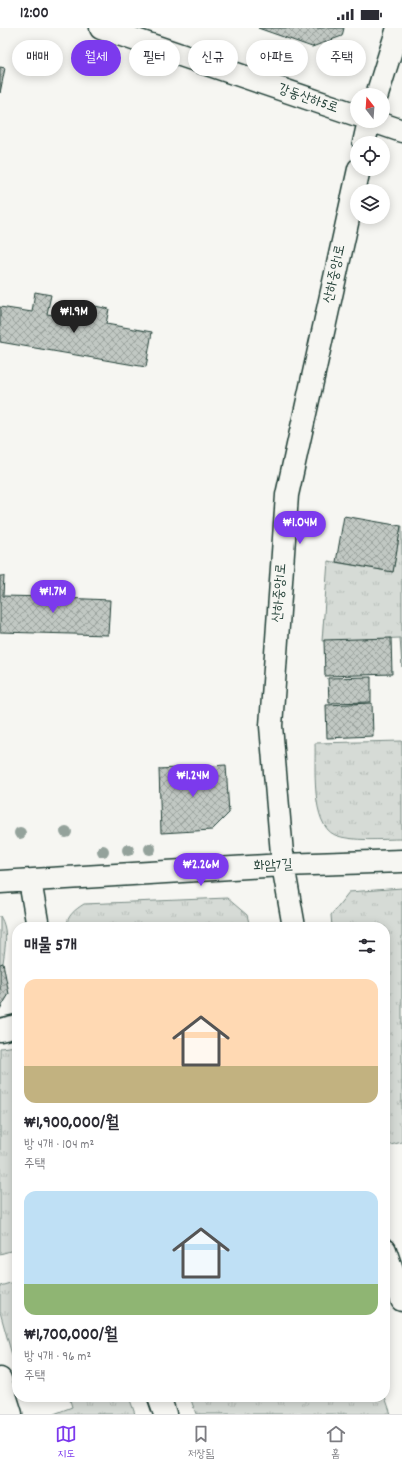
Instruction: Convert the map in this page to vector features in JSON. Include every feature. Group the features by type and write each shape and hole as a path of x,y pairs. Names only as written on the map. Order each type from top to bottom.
{"street":[{"name":"강동산하5로","path":"101,28 350,114"},
{"path":"379,88 398,28"},
{"path":"390,127 402,131"},
{"name":"산하중앙1로","path":"293,922 283,865 271,726 287,495 356,176"},
{"name":"화암7길","path":"0,882 283,865 402,861"},
{"path":"30,881 37,922"},
{"path":"0,1030 12,1027"},
{"path":"390,1265 402,1300"},
{"path":"0,1379 11,1414"},
{"path":"161,1402 165,1414"}],"green space":[{"path":"401,526 402,667 400,638 322,641 328,561 393,572"},
{"path":"402,741 402,839 350,839 335,835 327,829 321,819 316,793 315,743"},
{"path":"402,888 402,1142 390,1145 390,922 332,922 331,915 349,892"},
{"path":"227,898 247,915 249,922 67,922 70,916 84,904"},
{"path":"0,916 5,927 6,939 3,963 0,964"},
{"path":"12,1047 12,1250 0,1254 0,1048"},
{"path":"12,1282 12,1355 0,1312 0,1286"},
{"path":"70,1402 131,1402 135,1414 54,1414 72,1407"},
{"path":"192,1402 387,1402 391,1414 196,1414"}],"building":[{"path":"258,28 344,28 342,36 331,40 316,40 316,46 312,47 308,46 308,40 292,40"},
{"path":"0,67 5,68 0,93"},
{"path":"35,292 51,295 47,314 92,321 95,306 109,309 106,324 152,332 146,367 0,342 0,307 32,312"},
{"path":"344,516 401,526 393,572 336,562"},
{"path":"0,576 4,576 3,596 49,597 49,582 64,583 63,598 110,600 108,635 0,632"},
{"path":"391,638 392,674 325,676 324,640"},
{"path":"371,677 371,702 329,703 328,678"},
{"path":"372,703 373,736 327,738 326,705"},
{"path":"226,765 229,813 212,830 161,833 159,769"},
{"path":"3,963 9,994 0,1009 0,964"}]}
